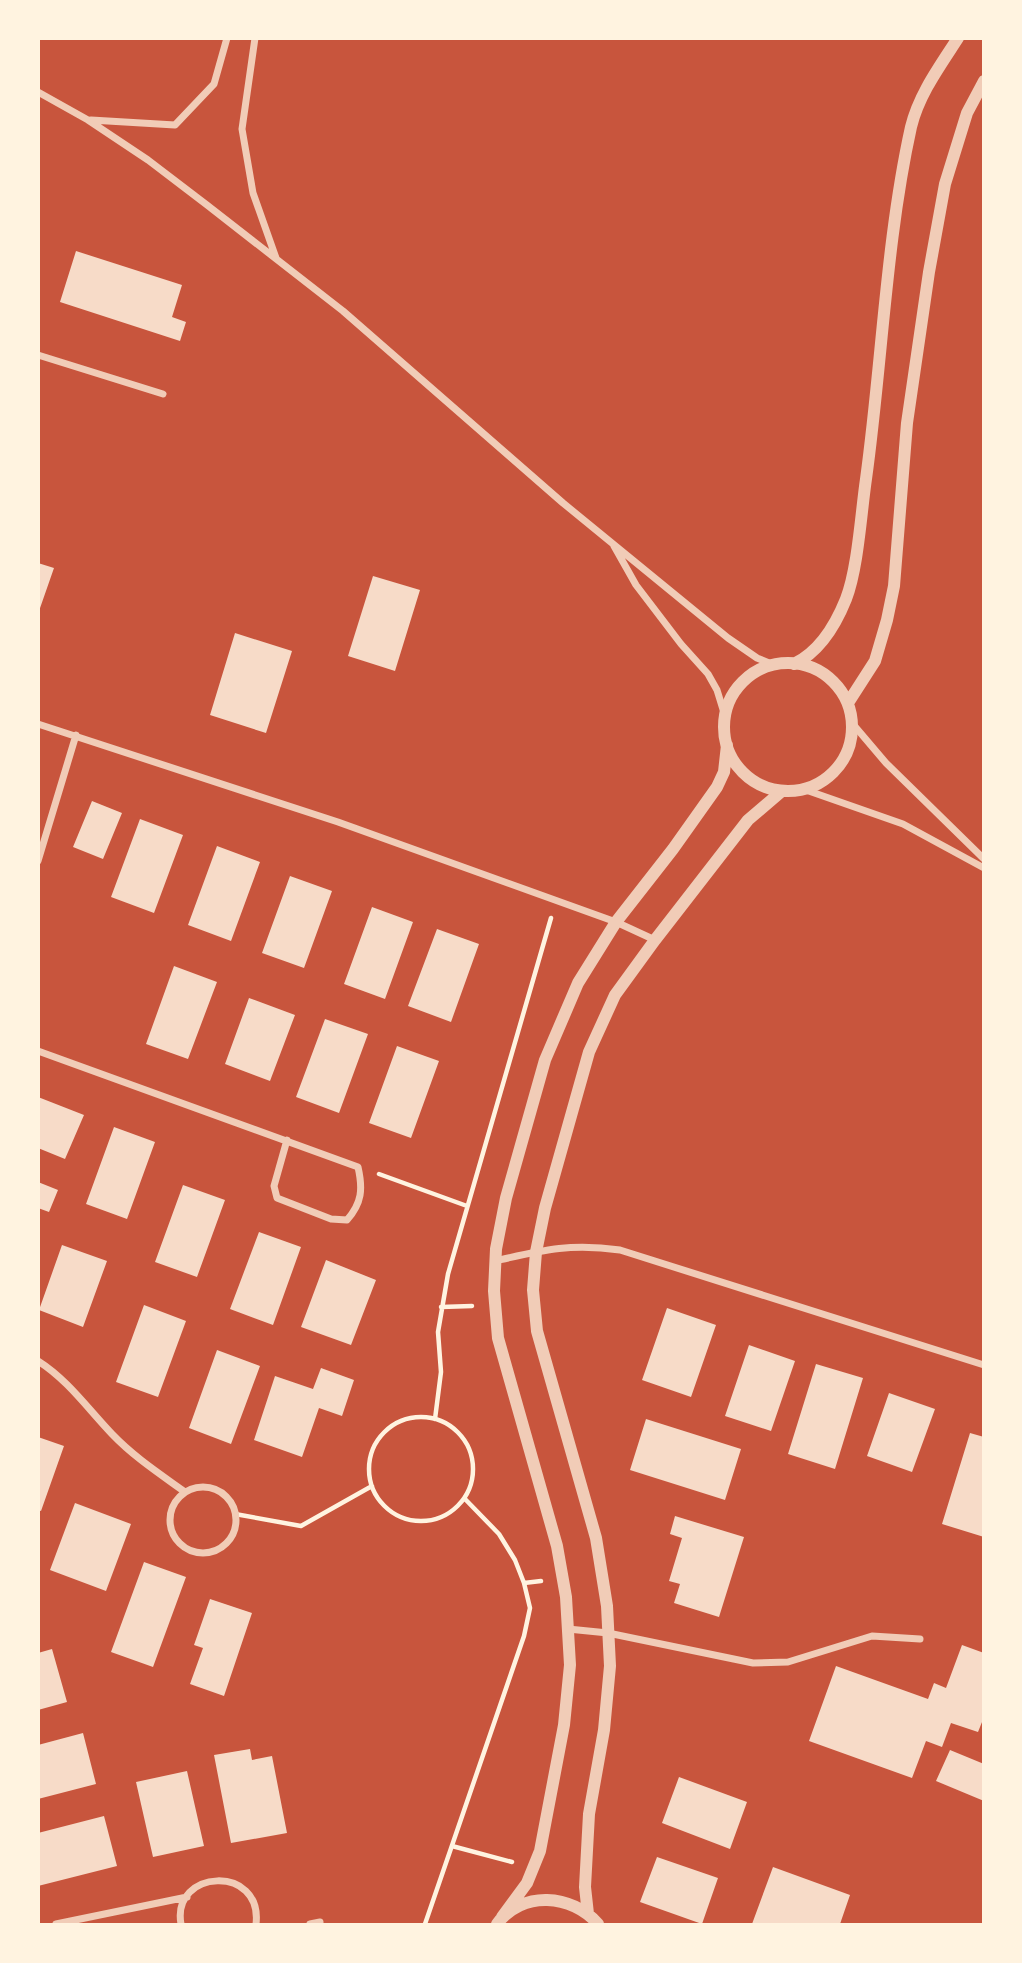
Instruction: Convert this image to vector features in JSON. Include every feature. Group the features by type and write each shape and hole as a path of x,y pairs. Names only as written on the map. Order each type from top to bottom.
{"street":[{"path":"88,120 175,125 214,85 227,38"},
{"path":"255,38 242,129 253,193 276,259"},
{"path":"794,664 815,650 830,630 846,598 864,492 897,212 912,124 929,82 958,38"},
{"path":"848,703 875,661 887,620 894,586 907,423 936,234 945,184 967,113 984,80"},
{"path":"38,92 88,120 148,160 276,259 343,312 563,503 728,638 757,658 774,665"},
{"path":"38,355 163,394"},
{"path":"612,542 636,585 681,644 708,674 717,690 725,716"},
{"path":"794,664 814,668 831,679 848,703 852,723 848,752 837,769 822,782 803,789 782,791 763,786 746,776 733,761 724,731 725,716 729,702 740,685 755,673 774,665 794,664"},
{"path":"38,723 338,821 616,922 655,940"},
{"path":"852,723 886,764 984,859"},
{"path":"38,861 76,735"},
{"path":"500,1921 527,1882 540,1851 550,1810 564,1725 570,1665 566,1597 557,1546 498,1338 495,1261 506,1198 545,1060 578,983 616,922 718,787 724,772 727,746"},
{"path":"803,789 903,824 984,868"},
{"path":"589,1914 585,1887 589,1814 605,1717 610,1666 606,1592 596,1538 537,1331 533,1290 536,1252 545,1208 589,1052 615,995 748,820 782,791"},
{"path":"38,1051 287,1140 358,1167 363,1186 357,1208 347,1220 331,1219 277,1198 274,1186 287,1140"},
{"path":"495,1261 562,1246 593,1246 620,1250 984,1365"},
{"path":"38,1361 72,1389 114,1436 186,1492"},
{"path":"196,1488 219,1490 233,1505 235,1514 235,1527 230,1538 214,1551 202,1553 191,1551 179,1543 170,1522 171,1511 177,1499 196,1488"},
{"path":"568,1629 608,1633 753,1663 788,1662 872,1636 920,1639"},
{"path":"181,1924 182,1908 187,1897 200,1884 211,1881 232,1883 242,1888 255,1906 256,1924"},
{"path":"56,1924 187,1897"},
{"path":"500,1921 518,1906 554,1900 589,1914 598,1924"},
{"path":"310,1924 320,1922"}],"path":[{"path":"435,1419 440,1372 438,1332 448,1274 556,900"},
{"path":"358,1167 467,1206"},
{"path":"441,1307 495,1305"},
{"path":"417,1417 435,1419 452,1426 469,1447 474,1464 472,1482 464,1499 452,1512 430,1521 412,1520 395,1514 381,1502 372,1486 370,1458 377,1441 400,1421 417,1417"},
{"path":"235,1514 301,1527 372,1486"},
{"path":"425,1924 524,1636 530,1608 515,1560 499,1534 464,1499"},
{"path":"452,1846 534,1868"}],"building":[{"path":"76,251 182,285 172,317 186,322 180,341 60,302"},
{"path":"38,563 54,568 39,611 38,611"},
{"path":"373,576 420,590 395,671 348,656"},
{"path":"235,633 292,651 266,733 210,715"},
{"path":"92,801 122,813 103,859 73,847"},
{"path":"140,819 183,835 154,913 111,897"},
{"path":"217,846 260,862 231,941 188,925"},
{"path":"290,876 332,891 304,968 262,953"},
{"path":"372,907 413,922 385,999 344,984"},
{"path":"437,929 479,944 451,1022 408,1006"},
{"path":"174,966 217,982 188,1059 146,1044"},
{"path":"249,998 295,1015 270,1081 225,1064"},
{"path":"325,1019 368,1034 339,1113 296,1097"},
{"path":"397,1046 439,1061 411,1138 369,1123"},
{"path":"38,1097 84,1115 65,1159 38,1148"},
{"path":"114,1127 155,1142 127,1219 86,1204"},
{"path":"38,1182 58,1190 49,1212 38,1208"},
{"path":"183,1185 225,1200 197,1277 155,1262"},
{"path":"259,1232 301,1247 273,1325 230,1309"},
{"path":"62,1245 107,1261 83,1327 39,1310"},
{"path":"326,1260 376,1280 351,1345 301,1327"},
{"path":"144,1305 186,1321 158,1397 116,1382"},
{"path":"667,1308 716,1325 691,1397 642,1380"},
{"path":"749,1345 795,1361 771,1431 725,1416"},
{"path":"217,1350 260,1366 231,1444 189,1428"},
{"path":"816,1364 863,1378 835,1469 788,1454"},
{"path":"321,1368 354,1380 342,1416 319,1408 302,1457 254,1440 275,1376 313,1389"},
{"path":"889,1393 935,1409 912,1472 867,1456"},
{"path":"646,1419 741,1449 725,1500 630,1470"},
{"path":"970,1433 984,1437 984,1537 942,1524"},
{"path":"38,1437 64,1446 41,1511 38,1510"},
{"path":"75,1503 131,1524 106,1591 50,1570"},
{"path":"675,1516 744,1537 719,1617 674,1603 680,1584 669,1581 682,1538 670,1534"},
{"path":"144,1562 186,1577 153,1667 111,1652"},
{"path":"210,1599 252,1613 224,1696 190,1684 203,1648 194,1645"},
{"path":"962,1645 984,1653 984,1717 978,1732 951,1723 942,1747 926,1741 912,1778 809,1741 836,1666 928,1699 934,1683 946,1688"},
{"path":"52,1649 67,1702 38,1710 38,1653"},
{"path":"83,1733 96,1784 38,1799 38,1745"},
{"path":"250,1749 252,1760 272,1756 287,1833 231,1843 214,1755"},
{"path":"950,1750 984,1764 984,1801 936,1781"},
{"path":"187,1771 204,1846 153,1857 136,1782"},
{"path":"679,1777 747,1802 730,1849 662,1823"},
{"path":"104,1816 117,1866 38,1886 38,1833"},
{"path":"657,1857 718,1878 702,1924 640,1902"},
{"path":"773,1867 850,1895 840,1924 752,1924"}]}
